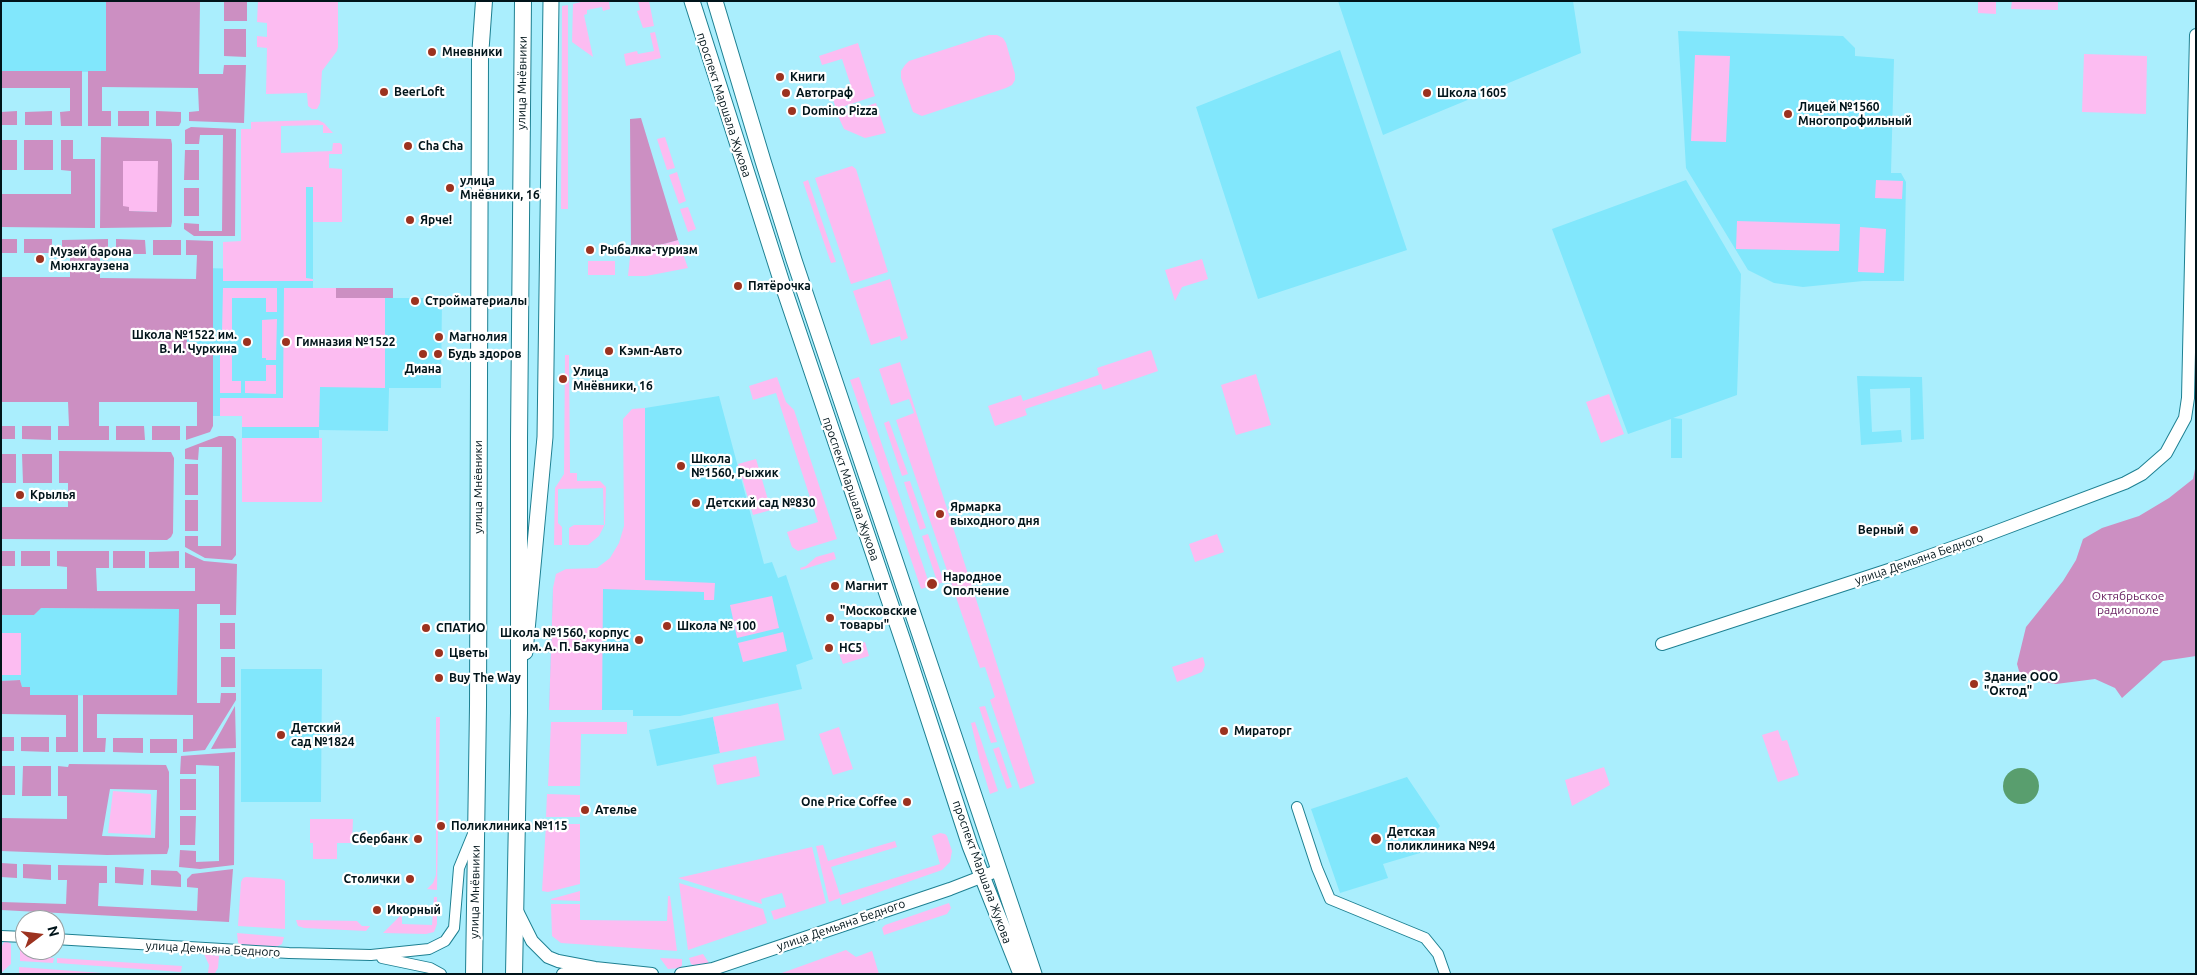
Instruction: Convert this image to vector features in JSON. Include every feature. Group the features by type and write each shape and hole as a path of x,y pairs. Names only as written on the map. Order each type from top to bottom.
{"main road":[{"path":"476,1 480,58"},
{"name":"улица Мнёвники","path":"474,974 478,706 480,58 484,1"},
{"name":"улица Мнёвники","path":"514,974 519,713 519,438 523,1"},
{"path":"519,713 544,462 551,1"},
{"name":"проспект Маршала Жукова","path":"692,1 790,309 905,647 970,846 1021,974"},
{"name":"проспект Маршала Жукова","path":"715,1 762,161 1034,974"}],"street":[{"name":"улица Демьяна Бедного","path":"1662,644 1898,567 2125,483 2142,474 2166,453 2185,418 2189,382 2196,35"},
{"path":"1297,807 1317,868 1330,899 1425,938 1438,954 1445,974"},
{"name":"улица Демьяна Бедного","path":"65,940 256,952 371,955 429,949 445,941 450,935 455,922 459,868 476,825"},
{"name":"улица Демьяна Бедного","path":"682,974 713,969 999,870"},
{"path":"515,904 526,932 536,948 558,961 595,968 652,974"},
{"path":"1,936 15,937"},
{"name":"улица Демьяна Бедного","path":"371,955 430,968 441,974"},
{"path":"563,974 595,968"}],"shaded area":[{"path":"1,1 106,1 106,72 1,71"},
{"path":"258,1 338,1 338,47 322,71 320,103 317,109 312,109 308,106 307,93 266,94 267,48 257,47 257,36 267,37 267,23 257,22"},
{"path":"585,1 609,1 610,9 603,11 602,7 587,10 587,14 584,15 593,57 572,42 573,4"},
{"path":"638,1 649,1 654,26 643,28 637,11 640,10"},
{"name":"Школа 1605","path":"1338,1 1573,1 1581,53 1383,135"},
{"path":"1978,1 1996,1 1996,14 1978,13"},
{"path":"2012,1 2058,1 2058,10 2011,9"},
{"path":"568,5 568,209 561,209 562,6"},
{"name":"Лицей №1560 Многопрофильный","path":"1678,31 1843,36 1855,48 1855,56 1894,59 1891,173 1901,173 1906,182 1904,281 1863,281 1803,287 1774,283 1748,270 1686,168"},
{"path":"655,32 661,58 626,66 624,54 637,51 638,54 654,51 650,33"},
{"path":"989,35 997,35 1003,38 1006,43 1015,74 1015,80 1012,85 922,116 913,112 901,78 901,71 905,65 909,61"},
{"path":"858,43 875,96 836,109 831,93 851,86 842,59 822,65 819,56"},
{"path":"1340,50 1407,250 1258,299 1196,107"},
{"path":"2084,54 2147,56 2146,114 2082,112"},
{"path":"1695,55 1730,56 1726,142 1691,141"},
{"path":"876,103 886,133 865,138 844,129 838,116"},
{"path":"318,120 324,123 333,133 323,133 323,125 281,126 281,153 332,151 333,143 340,143 342,145 342,154 329,154 329,168 342,169 342,222 313,222 313,187 306,187 306,278 313,279 313,281 223,281 223,242 241,241 241,129 251,129 251,122"},
{"path":"665,137 675,168 667,170 657,139"},
{"path":"123,160 158,160 158,212 129,211 123,207"},
{"path":"852,166 856,169 888,272 851,284 815,178"},
{"path":"677,172 686,201 679,204 669,175"},
{"name":"Гимназия №1522","path":"245,178 313,179 313,288 336,288 336,298 442,298 441,388 389,388 388,431 319,430 319,438 322,438 322,502 242,502 242,416 209,416 186,384 187,296 202,296 203,268 244,269"},
{"path":"808,180 836,262 831,263 803,182"},
{"path":"1686,180 1741,274 1737,395 1673,418 1682,419 1682,458 1671,458 1671,419 1628,434 1552,229"},
{"path":"1876,180 1903,181 1902,199 1875,198"},
{"path":"688,207 696,229 688,232 680,209"},
{"path":"1737,221 1840,224 1839,251 1736,249"},
{"path":"1860,227 1886,229 1884,273 1858,272"},
{"path":"678,240 688,268 646,276 628,276 631,248 649,248"},
{"path":"1202,259 1208,279 1182,287 1175,301 1165,270"},
{"path":"588,261 615,261 615,275 588,275"},
{"path":"890,279 908,338 901,341 900,336 871,345 853,291"},
{"path":"223,288 277,288 277,312 266,312 266,298 232,298 232,332 222,332"},
{"path":"284,288 336,288 336,298 385,298 385,388 320,387 319,427 242,427 242,416 220,416 220,398 283,398"},
{"path":"277,319 276,360 266,360 266,358 262,358 262,320"},
{"path":"232,347 232,381 241,381 241,393 220,393 220,348"},
{"path":"1151,350 1158,371 1103,390 1101,384 1025,409 1027,415 995,426 988,406 1021,395 1023,401 1099,375 1097,368"},
{"path":"565,355 569,355 570,473 577,473 577,481 600,481 606,487 605,524 599,536 588,545 569,545 569,528 574,525 604,525 603,488 558,489 558,523 562,527 562,545 554,545 555,488 564,474"},
{"path":"900,362 1035,783 1020,789 990,700 995,697 985,667 980,668 896,420 914,413 909,399 891,405 879,369"},
{"path":"266,365 276,365 276,394 245,393 245,381 266,381"},
{"path":"1256,374 1271,425 1236,435 1221,385"},
{"path":"1857,376 1922,377 1924,439 1911,440 1910,388 1870,389 1872,432 1901,430 1902,442 1861,445"},
{"path":"777,377 786,402 794,410 837,539 798,551 792,547 787,532 818,522 776,393 753,400 749,386"},
{"path":"859,377 930,586 921,589 850,380"},
{"path":"1609,394 1624,434 1601,443 1586,402"},
{"name":"Школа № 100","path":"719,396 764,564 772,562 778,578 786,575 813,659 796,665 802,689 680,716 633,716 633,710 549,710 553,588 645,580 645,408"},
{"path":"645,408 645,580 715,583 714,600 704,600 704,592 603,589 602,710 549,710 553,588 556,574 566,569 597,568 610,558 619,543 624,526 623,419 632,409"},
{"path":"889,421 908,474 902,476 884,423"},
{"path":"242,438 322,438 322,502 242,502"},
{"path":"756,459 771,510 753,515 738,464"},
{"path":"910,481 926,528 920,530 904,482"},
{"path":"928,534 944,582 938,584 922,536"},
{"path":"1217,534 1224,552 1195,562 1189,544"},
{"path":"834,552 836,559 801,570 800,568 806,566 816,557"},
{"path":"772,596 779,628 737,638 730,605"},
{"path":"40,608 179,609 177,696 30,695 22,687 20,680 1,681 1,615 34,615"},
{"path":"783,632 787,651 743,662 738,643"},
{"path":"1,633 21,633 21,675 1,675"},
{"path":"865,642 869,656 843,664 838,651"},
{"path":"1203,657 1205,665 1202,672 1177,682 1172,667"},
{"name":"Детский сад №1824","path":"241,669 322,669 321,802 241,802"},
{"path":"778,703 785,740 720,753 713,717"},
{"path":"985,706 997,742 991,743 979,707"},
{"path":"436,717 440,717 437,890 427,889 433,883 436,875"},
{"path":"713,717 720,753 657,766 649,730"},
{"path":"551,722 627,722 627,734 581,734 580,786 548,786"},
{"path":"975,722 998,791 990,794 971,723"},
{"path":"839,727 853,769 833,775 819,734"},
{"path":"1778,730 1782,741 1787,740 1799,775 1778,782 1762,735"},
{"path":"999,747 1012,787 1007,789 993,749"},
{"path":"756,756 760,776 717,785 713,765"},
{"path":"1604,767 1610,785 1572,806 1565,780"},
{"path":"2021,768 2028,769 2034,773 2038,779 2038,793 2034,799 2028,803 2021,804 2014,803 2008,799 2004,793 2003,786 2004,779 2008,773 2014,769"},
{"name":"Детская поликлиника №94","path":"1407,777 1440,826 1420,853 1383,864 1388,878 1340,893 1311,809"},
{"path":"113,791 151,794 151,835 108,833"},
{"path":"547,794 580,795 580,817 546,817"},
{"path":"310,819 353,819 352,843 337,843 337,859 313,859 313,843 310,843"},
{"path":"546,824 580,824 580,884 548,892 542,891"},
{"path":"940,833 947,836 952,851 950,862 942,870 842,905 840,898 829,902 816,846 823,845 828,861 895,841 897,847 831,867 840,895 940,864 932,836"},
{"path":"812,847 826,903 774,920 771,911 786,907 782,893 761,899 762,904 678,878"},
{"path":"246,877 281,879 285,881 285,929 238,926 241,882"},
{"path":"679,883 763,909 767,923 688,950"},
{"path":"580,891 580,901 551,900 551,899"},
{"path":"668,896 670,896 677,951 561,943 552,936 551,904 580,904 580,920 667,921"},
{"path":"434,897 437,897 437,924 434,932 426,934 383,933 402,914 402,924 432,925"},
{"path":"949,903 951,908 947,914 884,935 882,928 885,925"},
{"path":"296,920 357,921 362,926 370,926 366,931 304,928 298,926"},
{"path":"237,933 284,937 282,944 276,947 243,946 238,943"},
{"path":"4,942 11,944 11,964 1,973 2,946"},
{"path":"846,950 856,957 872,951 879,974 779,974"},
{"path":"204,954 219,956 218,968 215,973 208,973 209,965"},
{"path":"703,954 709,963 695,966 691,964 689,958"},
{"path":"660,958 682,959 682,965 680,968 668,969"},
{"path":"65,959 182,966 181,972 57,963 57,960"},
{"path":"20,960 54,960 53,963"},
{"path":"19,967 116,974 19,974"}],"green space":[{"path":"106,1 200,1 199,74 223,74 224,65 246,65 244,123 189,121 189,112 199,111 198,88 102,87 102,111 111,111 111,126 88,126 88,71 106,71"},
{"path":"224,1 247,1 247,21 224,21"},
{"path":"224,29 246,29 246,57 224,56"},
{"path":"1,71 82,71 82,126 61,126 60,112 70,111 70,88 1,88"},
{"path":"17,111 17,125 1,125 1,112"},
{"path":"52,111 52,125 25,125 25,112"},
{"path":"118,111 149,111 149,126 118,126"},
{"path":"156,111 181,112 179,126 156,126"},
{"path":"641,118 678,240 649,248 631,248 630,119"},
{"path":"191,127 236,129 235,236 194,236 184,229 184,223 199,224 199,231 222,231 223,135 200,135 199,144 185,144 185,130"},
{"path":"101,137 171,139 171,227 100,228","holes":["123,161 158,161 157,212 129,211 129,207 123,206"]},
{"path":"1,140 17,140 17,170 1,170"},
{"path":"24,140 53,140 53,170 24,170"},
{"path":"61,140 73,140 73,159 95,159 95,228 1,227 1,194 71,194 71,171 61,170"},
{"path":"185,150 199,150 199,180 184,180"},
{"path":"184,188 199,188 199,216 184,216"},
{"path":"1,239 17,239 17,253 1,253"},
{"path":"24,239 52,239 52,253 24,253"},
{"path":"108,239 108,254 100,254 100,278 196,279 197,255 186,255 186,240 213,241 213,335 187,335 187,344 213,345 213,426 210,432 186,440 186,426 197,426 197,402 99,402 99,426 109,426 109,440 58,440 58,426 69,426 68,402 1,402 1,277 70,277 70,253 62,253 62,240"},
{"path":"116,239 145,240 146,254 116,254"},
{"path":"153,240 181,240 181,255 153,255"},
{"path":"336,288 393,288 393,298 336,298"},
{"path":"1,426 15,426 15,439 1,439"},
{"path":"22,426 51,426 51,440 22,439"},
{"path":"116,426 144,426 145,440 116,440"},
{"path":"152,426 180,426 180,440 152,440"},
{"path":"219,436 233,436 236,439 236,555 232,560 205,558 185,547 185,536 198,536 198,546 221,546 222,447 199,447 198,460 185,459 185,449"},
{"path":"59,451 171,452 174,458 173,533 171,537 167,540 1,539 1,507 68,507 68,483 59,483"},
{"path":"1,454 16,454 16,483 1,483"},
{"path":"22,454 52,454 52,483 23,483"},
{"path":"185,464 198,464 198,495 185,495"},
{"name":"Октябрьское радиополе","path":"2196,464 2196,656 2163,661 2122,698 2115,688 2095,679 2056,684 2021,678 2017,664 2026,627 2063,581 2076,560 2083,539 2102,528 2139,516 2169,498 2193,479"},
{"path":"185,500 198,500 198,531 185,531"},
{"path":"1,551 15,551 15,566 1,566"},
{"path":"21,551 50,551 50,566 21,566"},
{"path":"57,551 109,551 109,568 96,568 97,591 195,591 195,568 185,568 185,552 204,561 237,564 236,615 220,615 220,604 197,604 197,703 220,703 221,693 236,693 236,700 205,750 183,752 183,739 193,739 193,715 97,714 97,738 106,738 105,752 83,752 83,695 177,695 179,609 41,608 34,615 1,615 1,589 67,589 67,567 57,566"},
{"path":"113,551 145,551 145,568 113,568"},
{"path":"179,551 179,568 149,568 149,552"},
{"path":"220,623 235,623 235,649 220,649"},
{"path":"221,657 235,657 235,687 221,687"},
{"path":"20,680 22,687 30,687 30,695 78,695 78,752 56,752 56,737 66,737 66,715 1,714 1,681"},
{"path":"235,706 236,748 211,749"},
{"path":"1,737 14,737 14,751 1,751"},
{"path":"21,737 49,737 49,752 21,751"},
{"path":"113,738 143,738 143,753 113,752"},
{"path":"150,739 177,739 177,753 150,753"},
{"path":"235,752 234,865 200,869 179,867 180,850 196,851 196,862 219,861 219,766 196,765 196,774 180,774 181,756"},
{"path":"69,764 166,765 169,772 169,847 167,854 107,855 1,851 1,818 67,819 67,796 58,796 58,766 68,767","holes":["110,789 157,790 155,838 102,836"]},
{"path":"1,766 15,766 15,795 1,795"},
{"path":"23,766 51,766 51,796 22,796"},
{"path":"180,779 196,779 196,810 180,810"},
{"path":"180,816 196,816 195,845 180,845"},
{"path":"1,863 17,864 17,878 1,877"},
{"path":"23,864 51,865 51,880 23,878"},
{"path":"58,865 107,866 107,883 99,883 98,906 197,911 198,888 187,887 187,879 192,874 233,869 229,922 65,913 65,910 1,910 1,902 66,904 67,880 58,880"},
{"path":"115,867 144,869 143,885 115,883"},
{"path":"151,870 177,871 181,875 181,887 151,885"}],"place":[{"name":"Мневники","path":"432,52"},
{"name":"Книги","path":"780,77"},
{"name":"BeerLoft","path":"384,92"},
{"name":"Автограф","path":"786,93"},
{"name":"Школа 1605","path":"1427,93"},
{"name":"Domino Pizza","path":"792,111"},
{"name":"Лицей №1560 Многопрофильный","path":"1788,114"},
{"name":"Cha Cha","path":"408,146"},
{"name":"улица Мнёвники, 16","path":"450,188"},
{"name":"Ярче!","path":"410,220"},
{"name":"Рыбалка-туризм","path":"590,250"},
{"name":"Музей барона Мюнхгаузена","path":"40,259"},
{"name":"Пятёрочка","path":"738,286"},
{"name":"Стройматериалы","path":"415,301"},
{"name":"Магнолия","path":"439,337"},
{"name":"Школа №1522 им. В. И. Чуркина","path":"247,342"},
{"name":"Гимназия №1522","path":"286,342"},
{"name":"Кэмп-Авто","path":"609,351"},
{"name":"Диана","path":"423,354"},
{"name":"Будь здоров","path":"438,354"},
{"name":"Улица Мнёвники, 16","path":"563,379"},
{"name":"Школа №1560, Рыжик","path":"681,466"},
{"name":"Крылья","path":"20,495"},
{"name":"Детский сад №830","path":"696,503"},
{"name":"Ярмарка выходного дня","path":"940,514"},
{"name":"Верный","path":"1914,530"},
{"name":"Народное Ополчение","path":"932,584"},
{"name":"Магнит","path":"835,586"},
{"name":"\"Московские товары\"","path":"830,618"},
{"name":"Школа № 100","path":"667,626"},
{"name":"СПАТИО","path":"426,628"},
{"name":"Школа №1560, корпус им. А. П. Бакунина","path":"639,640"},
{"name":"HC5","path":"829,648"},
{"name":"Цветы","path":"439,653"},
{"name":"Buy The Way","path":"439,678"},
{"name":"Здание ООО \"Октод\"","path":"1974,684"},
{"name":"Мираторг","path":"1224,731"},
{"name":"Детский сад №1824","path":"281,735"},
{"name":"One Price Coffee","path":"907,802"},
{"name":"Ателье","path":"585,810"},
{"name":"Поликлиника №115","path":"441,826"},
{"name":"Сбербанк","path":"418,839"},
{"name":"Детская поликлиника №94","path":"1376,839"},
{"name":"Столички","path":"410,879"},
{"name":"Икорный","path":"377,910"}]}
